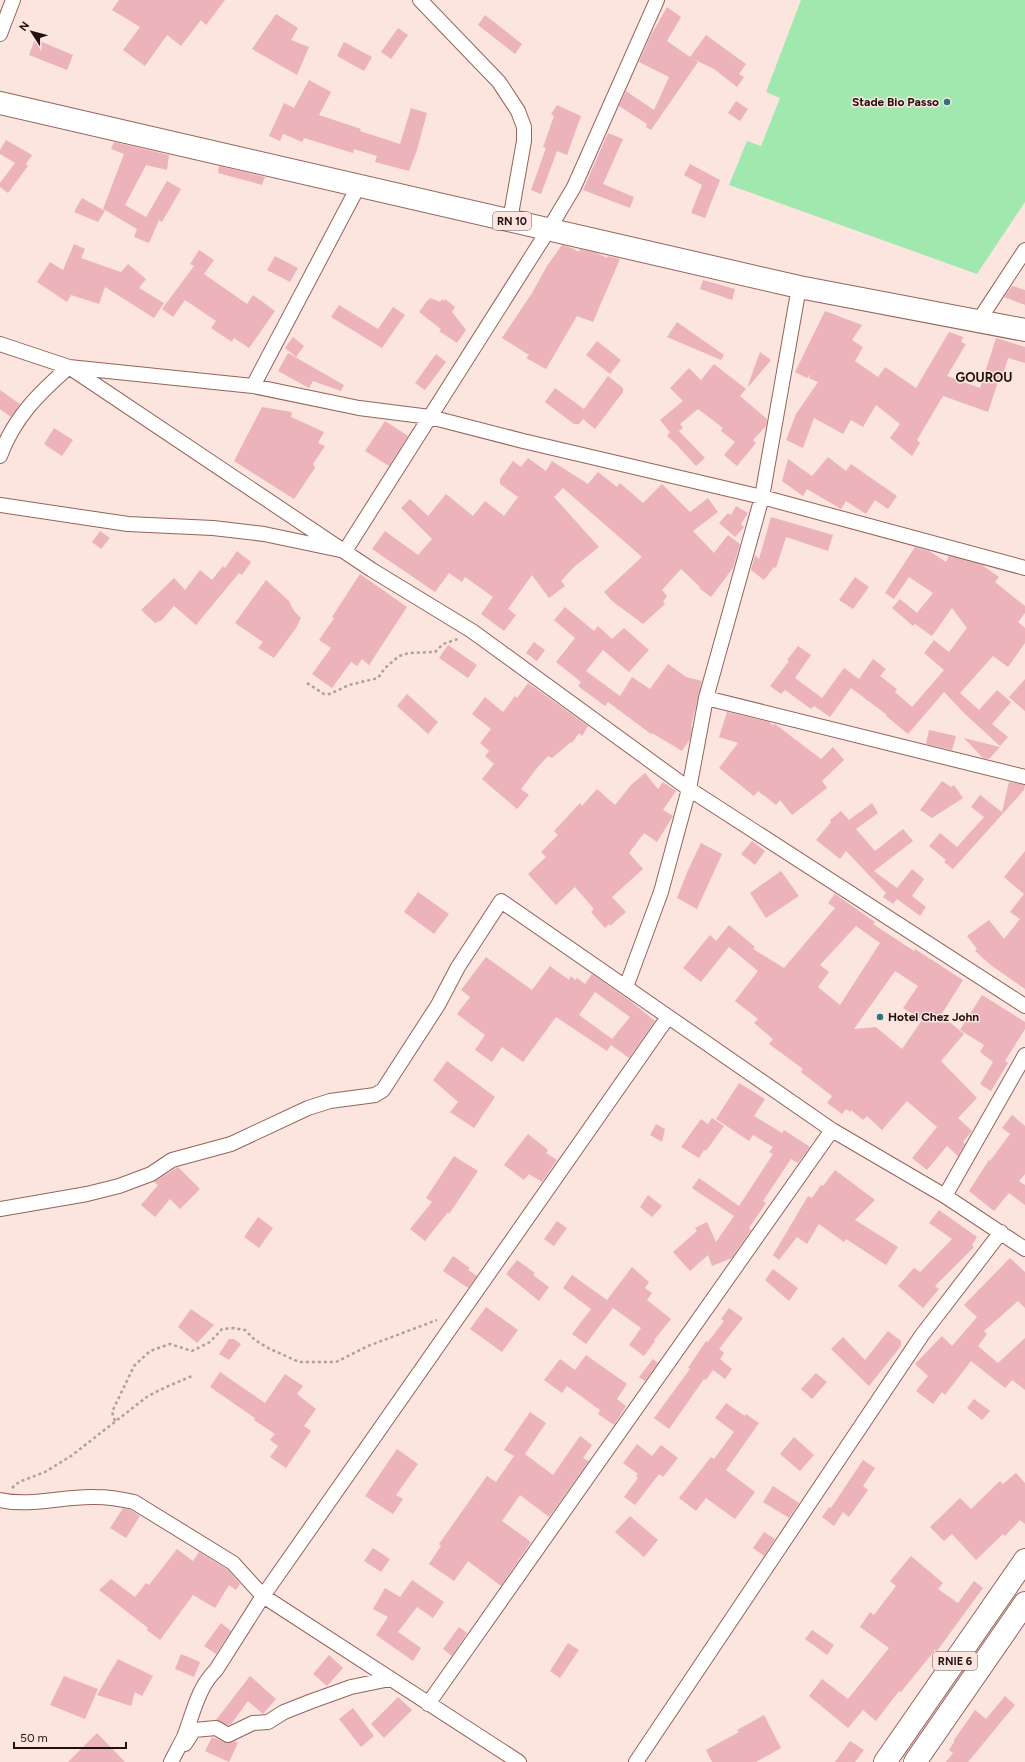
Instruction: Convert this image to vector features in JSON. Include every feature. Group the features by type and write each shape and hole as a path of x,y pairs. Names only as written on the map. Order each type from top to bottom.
{"main road":[{"name":"RN 10","path":"0,103 798,287 979,320 1025,330"},
{"name":"RNIE 6","path":"885,1762 1025,1560"},
{"name":"RNIE 6","path":"915,1762 1025,1603"}],"street":[{"path":"0,34 12,0"},
{"path":"420,0 499,82 518,111 524,127 524,141 510,220"},
{"path":"345,551 550,229 574,187 657,0"},
{"path":"253,386 359,185"},
{"path":"979,320 1025,250"},
{"path":"626,987 661,892 690,789 706,698 762,497 798,287"},
{"path":"0,344 69,367 253,386 359,408 430,417 523,441 762,497 1025,568"},
{"path":"0,456 17,421 41,391 69,367"},
{"path":"69,367 345,551 472,631 690,789 1025,1006"},
{"path":"0,505 128,524 213,528 264,534 345,551"},
{"path":"706,698 1025,777"},
{"path":"0,1209 87,1194 119,1186 151,1174 172,1160 231,1144 308,1108 330,1102 375,1095 383,1090 438,1005 458,967 501,901 832,1130 945,1196 1025,1248"},
{"path":"172,1762 208,1678 220,1665 263,1596 668,1017"},
{"path":"945,1196 1025,1055"},
{"path":"428,1704 832,1130"},
{"path":"636,1762 922,1335 1001,1232"},
{"path":"3,1496 18,1504 94,1496 119,1498 134,1502 233,1563 263,1596 519,1762"},
{"path":"172,1762 194,1730 216,1728 228,1735 253,1723 268,1722 284,1712 312,1700 351,1687 390,1678"}],"path":[{"path":"307,683 324,694 330,694 349,685 378,678 385,668 399,656 409,653 435,652 443,644 454,641 472,631"},
{"path":"115,1421 112,1412 134,1366 150,1351 170,1344 192,1352 210,1342 222,1329 233,1328 245,1330 255,1340 268,1348 299,1362 336,1362 368,1346 430,1324 466,1306"},
{"path":"3,1496 19,1482 45,1472 71,1456 148,1396 192,1376"}],"green space":[{"path":"801,0 1025,0 1025,202 977,274 729,185 747,141 761,146 780,98 766,92"}],"building":[{"path":"119,0 225,0 206,25 201,20 181,46 167,35 145,66 123,50 140,27 112,10"},
{"path":"667,7 681,17 667,41 690,57 706,35 746,64 739,74 744,77 737,87 714,69 691,58 698,62 651,130 646,127 647,124 619,106 626,91 654,110 669,77 639,62 650,37"},
{"path":"276,14 298,28 291,40 309,47 297,75 252,49"},
{"path":"485,15 522,44 515,54 478,25"},
{"path":"398,28 408,35 391,59 381,52"},
{"path":"35,39 73,55 67,70 29,55"},
{"path":"344,42 372,57 364,71 337,56"},
{"path":"309,80 331,92 319,115 361,129 360,131 400,144 411,108 427,113 417,150 409,171 375,162 377,156 354,149 353,153 304,138 302,142 283,134 280,141 269,136 284,103 294,108"},
{"path":"736,101 748,109 740,121 728,113"},
{"path":"557,105 581,116 567,155 557,151 541,194 531,190 546,148 543,147 554,116 551,114"},
{"path":"608,133 623,139 603,184 634,197 630,208 583,190"},
{"path":"6,140 32,155 26,164 28,166 8,193 0,187 0,183 15,163 0,154 0,150"},
{"path":"114,142 169,155 167,170 146,165 125,205 146,217 167,181 181,189 162,222 159,220 149,243 134,237 137,229 103,209 124,154 111,149"},
{"path":"690,164 720,180 705,218 691,213 702,185 684,175"},
{"path":"219,166 265,177 262,185 218,173"},
{"path":"82,198 105,211 98,222 74,212"},
{"path":"74,244 85,249 81,258 121,272 128,264 146,279 139,288 164,303 154,318 105,287 99,304 71,295 67,302 37,282 50,262 63,270"},
{"path":"562,245 579,252 580,249 597,253 607,258 608,256 620,259 593,322 577,316 546,369 526,358 529,355 502,338 532,293 547,266"},
{"path":"199,250 214,260 204,274 247,304 253,295 275,311 249,348 234,338 232,342 211,328 216,321 185,300 173,317 162,309 194,266 190,264"},
{"path":"275,256 298,268 290,282 267,270"},
{"path":"703,280 735,289 732,300 700,289"},
{"path":"1012,286 1025,290 1025,305 1004,297"},
{"path":"431,298 440,302 442,299 444,301 445,299 455,307 452,312 466,330 457,343 439,331 441,329 419,312"},
{"path":"339,305 378,329 393,307 405,315 382,348 331,317"},
{"path":"825,311 862,325 852,340 863,347 855,361 878,377 885,367 916,388 949,332 963,337 961,342 966,344 947,376 980,388 996,338 1025,347 1025,363 1008,358 1001,382 998,382 988,412 943,396 917,440 920,443 912,456 890,438 900,424 876,405 863,427 851,420 843,434 814,418 803,448 786,440 796,414 818,382 809,378 811,374 807,378 795,372"},
{"path":"677,322 724,355 721,360 667,337"},
{"path":"293,337 304,346 296,357 285,348"},
{"path":"597,341 621,360 610,374 586,355"},
{"path":"760,352 771,360 749,386 748,385"},
{"path":"288,353 344,385 341,391 313,381 309,388 278,371"},
{"path":"436,354 446,362 425,390 415,383"},
{"path":"714,364 746,389 740,396 767,419 766,426 753,440 756,443 737,466 724,455 735,442 721,431 723,428 698,409 680,424 683,428 679,431 705,458 696,466 667,436 670,432 660,420 683,401 670,388 689,368 701,380"},
{"path":"608,376 623,388 623,392 595,429 583,419 579,424 574,424 545,402 555,388 584,409"},
{"path":"0,390 20,404 11,417 0,409"},
{"path":"262,407 292,412 291,417 324,432 318,443 325,446 313,464 315,468 294,499 234,461"},
{"path":"385,421 408,436 389,466 365,451"},
{"path":"54,428 73,440 62,456 44,444"},
{"path":"828,457 846,471 851,464 897,496 888,509 875,500 866,514 846,501 841,509 807,489 803,496 782,481 788,459 812,476"},
{"path":"528,458 546,471 552,461 588,484 598,472 617,487 620,483 643,503 662,484 690,512 708,498 718,512 693,531 714,553 728,535 740,544 733,568 711,597 699,588 700,587 681,569 662,590 667,596 663,602 665,604 643,624 612,601 604,592 642,557 563,488 554,497 599,547 574,567 561,581 565,586 549,598 532,575 508,609 516,615 504,631 481,614 493,597 465,577 462,582 449,573 435,592 372,549 385,531 418,555 432,539 401,508 410,499 428,516 446,494 473,516 485,501 504,516 518,497 500,484 500,479 513,461 521,467"},
{"path":"736,506 748,513 741,524 744,527 735,537 719,523 728,513 731,515"},
{"path":"771,517 833,535 828,551 786,537 776,568 774,567 764,580 751,570 755,555 759,559"},
{"path":"100,531 110,538 101,549 92,542"},
{"path":"915,547 929,551 946,562 949,556 982,565 999,577 995,582 1025,606 1025,613 1018,622 1025,628 1025,643 1008,667 993,656 960,693 979,710 997,690 1011,702 992,724 1008,737 1000,746 966,715 944,692 908,734 886,716 887,715 851,688 830,717 814,706 811,709 785,690 781,694 770,686 789,661 787,660 798,646 811,655 795,678 822,698 844,668 859,679 873,659 886,669 880,676 897,689 895,692 912,707 944,670 924,653 934,640 949,652 967,628 952,608 932,636 915,624 913,626 892,608 900,599 917,613 933,593 909,577 894,599 885,593"},
{"path":"237,551 251,562 242,575 239,573 196,625 174,606 162,620 155,623 141,610 174,578 185,590 200,570 212,580 223,566 225,568"},
{"path":"360,574 407,607 369,665 362,659 357,666 351,662 332,688 312,674 331,648 319,640"},
{"path":"855,577 869,587 853,609 839,600"},
{"path":"266,580 289,601 294,611 301,618 296,628 274,658 258,648 263,642 235,623"},
{"path":"565,607 594,631 598,626 612,639 624,628 649,650 629,672 603,650 586,671 620,696 632,677 650,689 668,664 686,677 702,681 691,727 690,739 682,751 652,733 651,734 608,702 605,706 578,686 581,682 556,662 575,638 554,620"},
{"path":"534,642 545,650 537,661 526,653"},
{"path":"448,645 477,665 468,678 439,658"},
{"path":"1025,679 1025,711 1009,697"},
{"path":"528,683 588,726 582,736 579,733 572,743 571,742 552,758 548,756 537,768 521,789 529,795 517,809 482,779 494,764 485,756 489,751 480,743 491,729 472,714 485,697 503,712 515,696 517,698"},
{"path":"407,694 438,722 428,734 397,706"},
{"path":"727,712 769,722 772,725 775,724 821,759 833,747 844,760 822,781 827,788 792,815 780,800 776,805 758,791 754,796 719,768 738,743 719,737"},
{"path":"929,730 956,736 952,750 926,744"},
{"path":"964,738 1000,747 989,759 983,758"},
{"path":"645,773 658,789 663,782 676,791 663,810 673,816 657,842 644,833 629,853 643,869 612,897 626,912 610,926 609,924 605,928 591,912 594,909 575,887 556,905 528,874 546,857 541,852 558,835 554,831 580,803 582,806 597,789 615,805 631,785"},
{"path":"942,781 951,787 954,785 963,798 932,818 920,810"},
{"path":"1009,782 1025,785 1024,790 953,869 944,862 946,860 929,846 940,833 957,847 984,817 971,807 980,795 1002,812"},
{"path":"872,803 878,813 856,829 875,851 903,829 913,841 874,871 897,888 912,869 924,879 912,896 926,907 920,916 897,899 893,904 883,897 886,893 846,851 840,859 816,840 831,822 830,820 841,811 849,820"},
{"path":"752,841 765,851 755,865 741,854"},
{"path":"701,843 722,854 697,909 677,898"},
{"path":"1025,851 1025,989 992,966 975,951 977,949 967,936 989,920 1004,939 1020,919 1010,912 1024,894 1004,877"},
{"path":"781,871 799,896 766,918 750,893"},
{"path":"418,892 449,914 434,934 404,912"},
{"path":"835,894 875,922 873,924 914,951 915,949 963,980 941,1015 964,1034 941,1061 977,1098 958,1118 972,1131 963,1142 965,1144 958,1156 947,1146 927,1170 912,1158 937,1127 907,1101 882,1130 867,1116 863,1120 851,1110 850,1112 846,1109 842,1114 827,1103 832,1096 801,1072 803,1069 769,1044 773,1039 754,1023 758,1019 735,1001 758,971 729,947 701,982 683,968 710,935 716,941 729,925 755,947 753,949 784,968 835,908 828,903","holes":["856,926 880,943 840,1005 818,987 829,972 820,965","895,971 918,986 903,1008 922,1020 902,1049 876,1027 854,1029"]},
{"path":"486,957 532,990 550,966 569,980 571,976 575,980 577,978 585,984 592,974 629,1000 655,1021 629,1058 611,1045 607,1051 556,1017 523,1062 502,1047 492,1062 475,1050 485,1035 457,1014 470,997 461,990","holes":["595,992 630,1017 612,1039 579,1015"]},
{"path":"982,995 1025,1022 1025,1029 1005,1061 1008,1063 991,1091 980,1084 993,1062 980,1052 984,1045 960,1030"},
{"path":"447,1061 495,1097 474,1128 450,1112 458,1102 433,1080"},
{"path":"739,1083 765,1099 754,1116 782,1133 784,1130 810,1147 798,1163 791,1159 763,1201 766,1203 749,1228 751,1230 732,1258 712,1266 708,1255 690,1271 673,1252 697,1231 695,1228 707,1222 716,1242 734,1216 692,1188 699,1178 739,1206 773,1154 769,1152 773,1147 753,1135 749,1141 716,1119"},
{"path":"1012,1115 1025,1126 1025,1174 1019,1181 1025,1185 1025,1205 1009,1193 994,1211 969,1191 989,1160 990,1161 1010,1134 1002,1128"},
{"path":"712,1118 724,1126 706,1151 704,1150 699,1158 681,1147 701,1119 708,1124"},
{"path":"656,1124 665,1129 662,1142 650,1135"},
{"path":"528,1134 548,1150 546,1153 557,1160 542,1182 529,1174 524,1180 504,1165"},
{"path":"454,1156 478,1171 449,1214 448,1212 425,1241 410,1229 432,1202 426,1198"},
{"path":"178,1167 200,1189 180,1209 170,1199 155,1217 141,1205 158,1185 154,1182"},
{"path":"835,1170 875,1200 855,1220 898,1247 886,1265 846,1239 844,1242 819,1224 807,1244 797,1237 779,1260 773,1255 808,1196 812,1198 821,1185 823,1186"},
{"path":"648,1195 662,1206 652,1217 640,1207"},
{"path":"939,1210 977,1237 972,1245 974,1247 935,1286 939,1289 923,1308 898,1286 914,1268 920,1272 952,1239 929,1223"},
{"path":"258,1217 273,1228 259,1248 244,1237"},
{"path":"557,1221 567,1228 554,1246 544,1239"},
{"path":"453,1256 470,1268 468,1270 477,1276 468,1288 443,1271"},
{"path":"1010,1258 1025,1272 1025,1308 1018,1301 984,1331 987,1334 978,1346 998,1363 1025,1338 1025,1390 1012,1380 1005,1388 971,1361 945,1395 942,1392 933,1404 916,1391 928,1376 915,1364 942,1336 952,1346 977,1317 964,1305"},
{"path":"517,1260 535,1273 533,1275 549,1287 539,1301 506,1274"},
{"path":"632,1267 649,1282 645,1288 652,1293 647,1300 671,1319 654,1340 655,1341 644,1356 629,1345 641,1328 613,1308 586,1344 572,1334 591,1309 563,1288 572,1275 607,1300"},
{"path":"773,1269 798,1288 789,1301 765,1280"},
{"path":"486,1307 518,1330 502,1352 470,1329"},
{"path":"729,1308 743,1318 719,1349 724,1353 720,1359 732,1369 725,1379 713,1370 706,1380 704,1379 669,1429 654,1418 690,1369 688,1368 706,1341 708,1342 724,1321 721,1319"},
{"path":"191,1309 214,1325 197,1343 178,1327"},
{"path":"888,1331 901,1341 901,1346 869,1386 831,1349 843,1337 865,1360"},
{"path":"229,1339 234,1339 241,1344 229,1360 219,1354"},
{"path":"586,1355 627,1384 617,1399 626,1406 614,1425 598,1414 600,1410 567,1386 562,1393 544,1380 560,1359 575,1370"},
{"path":"653,1359 658,1363 645,1381 639,1377"},
{"path":"220,1372 265,1403 285,1374 303,1386 297,1394 316,1409 304,1426 311,1431 286,1468 270,1457 278,1446 270,1440 275,1434 254,1420 255,1418 210,1387"},
{"path":"816,1373 827,1382 812,1399 801,1389"},
{"path":"974,1399 990,1411 982,1420 967,1408"},
{"path":"726,1403 745,1416 746,1414 759,1423 726,1470 755,1492 735,1519 706,1498 696,1511 679,1498 711,1457 714,1459 734,1432 715,1418"},
{"path":"530,1412 546,1423 525,1454 553,1475 580,1436 592,1445 583,1458 589,1461 549,1517 520,1495 502,1521 531,1542 501,1586 468,1561 454,1581 429,1564 441,1546 439,1544 487,1476 496,1482 514,1456 504,1450"},
{"path":"794,1437 814,1455 800,1471 780,1454"},
{"path":"637,1444 652,1456 661,1445 678,1458 663,1477 659,1474 635,1505 624,1497 638,1478 636,1476 638,1474 623,1463"},
{"path":"397,1449 418,1464 396,1495 403,1499 393,1514 365,1496"},
{"path":"863,1460 875,1468 863,1486 868,1490 849,1517 843,1512 834,1526 822,1517 829,1507 831,1508"},
{"path":"1016,1473 1025,1483 1025,1524 1020,1520 1005,1536 1003,1534 976,1560 952,1534 944,1541 930,1527 960,1498 971,1509 1000,1481 1003,1484"},
{"path":"773,1486 799,1503 789,1518 763,1502"},
{"path":"123,1508 131,1510 140,1516 126,1538 110,1528"},
{"path":"630,1516 658,1540 644,1557 615,1532"},
{"path":"764,1532 775,1539 764,1556 753,1548"},
{"path":"373,1548 390,1559 381,1572 364,1561"},
{"path":"177,1549 193,1561 199,1552 228,1570 240,1584 236,1590 229,1585 215,1608 193,1595 160,1640 147,1630 148,1628 99,1590 111,1579 135,1597 146,1583 149,1585"},
{"path":"911,1556 943,1583 938,1589 958,1603 974,1581 983,1588 937,1651 935,1650 901,1692 899,1691 876,1721 863,1710 848,1728 809,1696 822,1679 848,1699 889,1648 860,1627 870,1612 874,1615 896,1586 890,1581"},
{"path":"412,1580 444,1602 433,1618 417,1607 398,1632 421,1648 413,1661 376,1635 388,1617 373,1609 385,1588 400,1597"},
{"path":"221,1623 231,1631 216,1654 204,1646"},
{"path":"459,1627 467,1633 452,1656 443,1649"},
{"path":"812,1630 834,1645 827,1655 805,1639"},
{"path":"568,1643 579,1650 560,1678 550,1671"},
{"path":"181,1654 200,1662 194,1677 175,1669"},
{"path":"329,1655 343,1668 327,1686 313,1674"},
{"path":"118,1659 153,1676 142,1696 135,1692 131,1706 97,1695"},
{"path":"64,1676 98,1689 85,1719 50,1705"},
{"path":"250,1676 276,1699 263,1714 248,1701 231,1724 228,1725 216,1720"},
{"path":"1005,1696 1015,1705 968,1762 946,1762 953,1753 949,1750 954,1740 975,1710 986,1719"},
{"path":"398,1697 412,1710 384,1738 371,1724"},
{"path":"353,1708 374,1736 361,1747 339,1719"},
{"path":"764,1715 781,1748 756,1762 712,1762 706,1750 739,1732 737,1730"},
{"path":"97,1733 125,1762 68,1762"},
{"path":"212,1737 227,1743 235,1741 238,1743 229,1762 205,1751"},
{"path":"850,1741 864,1750 855,1762 835,1762"}],"place":[{"name":"Stade Bio Passo","path":"947,102"},
{"name":"Hotel Chez John","path":"880,1017"}],"district":[{"name":"GOUROU","path":"984,377"}]}
